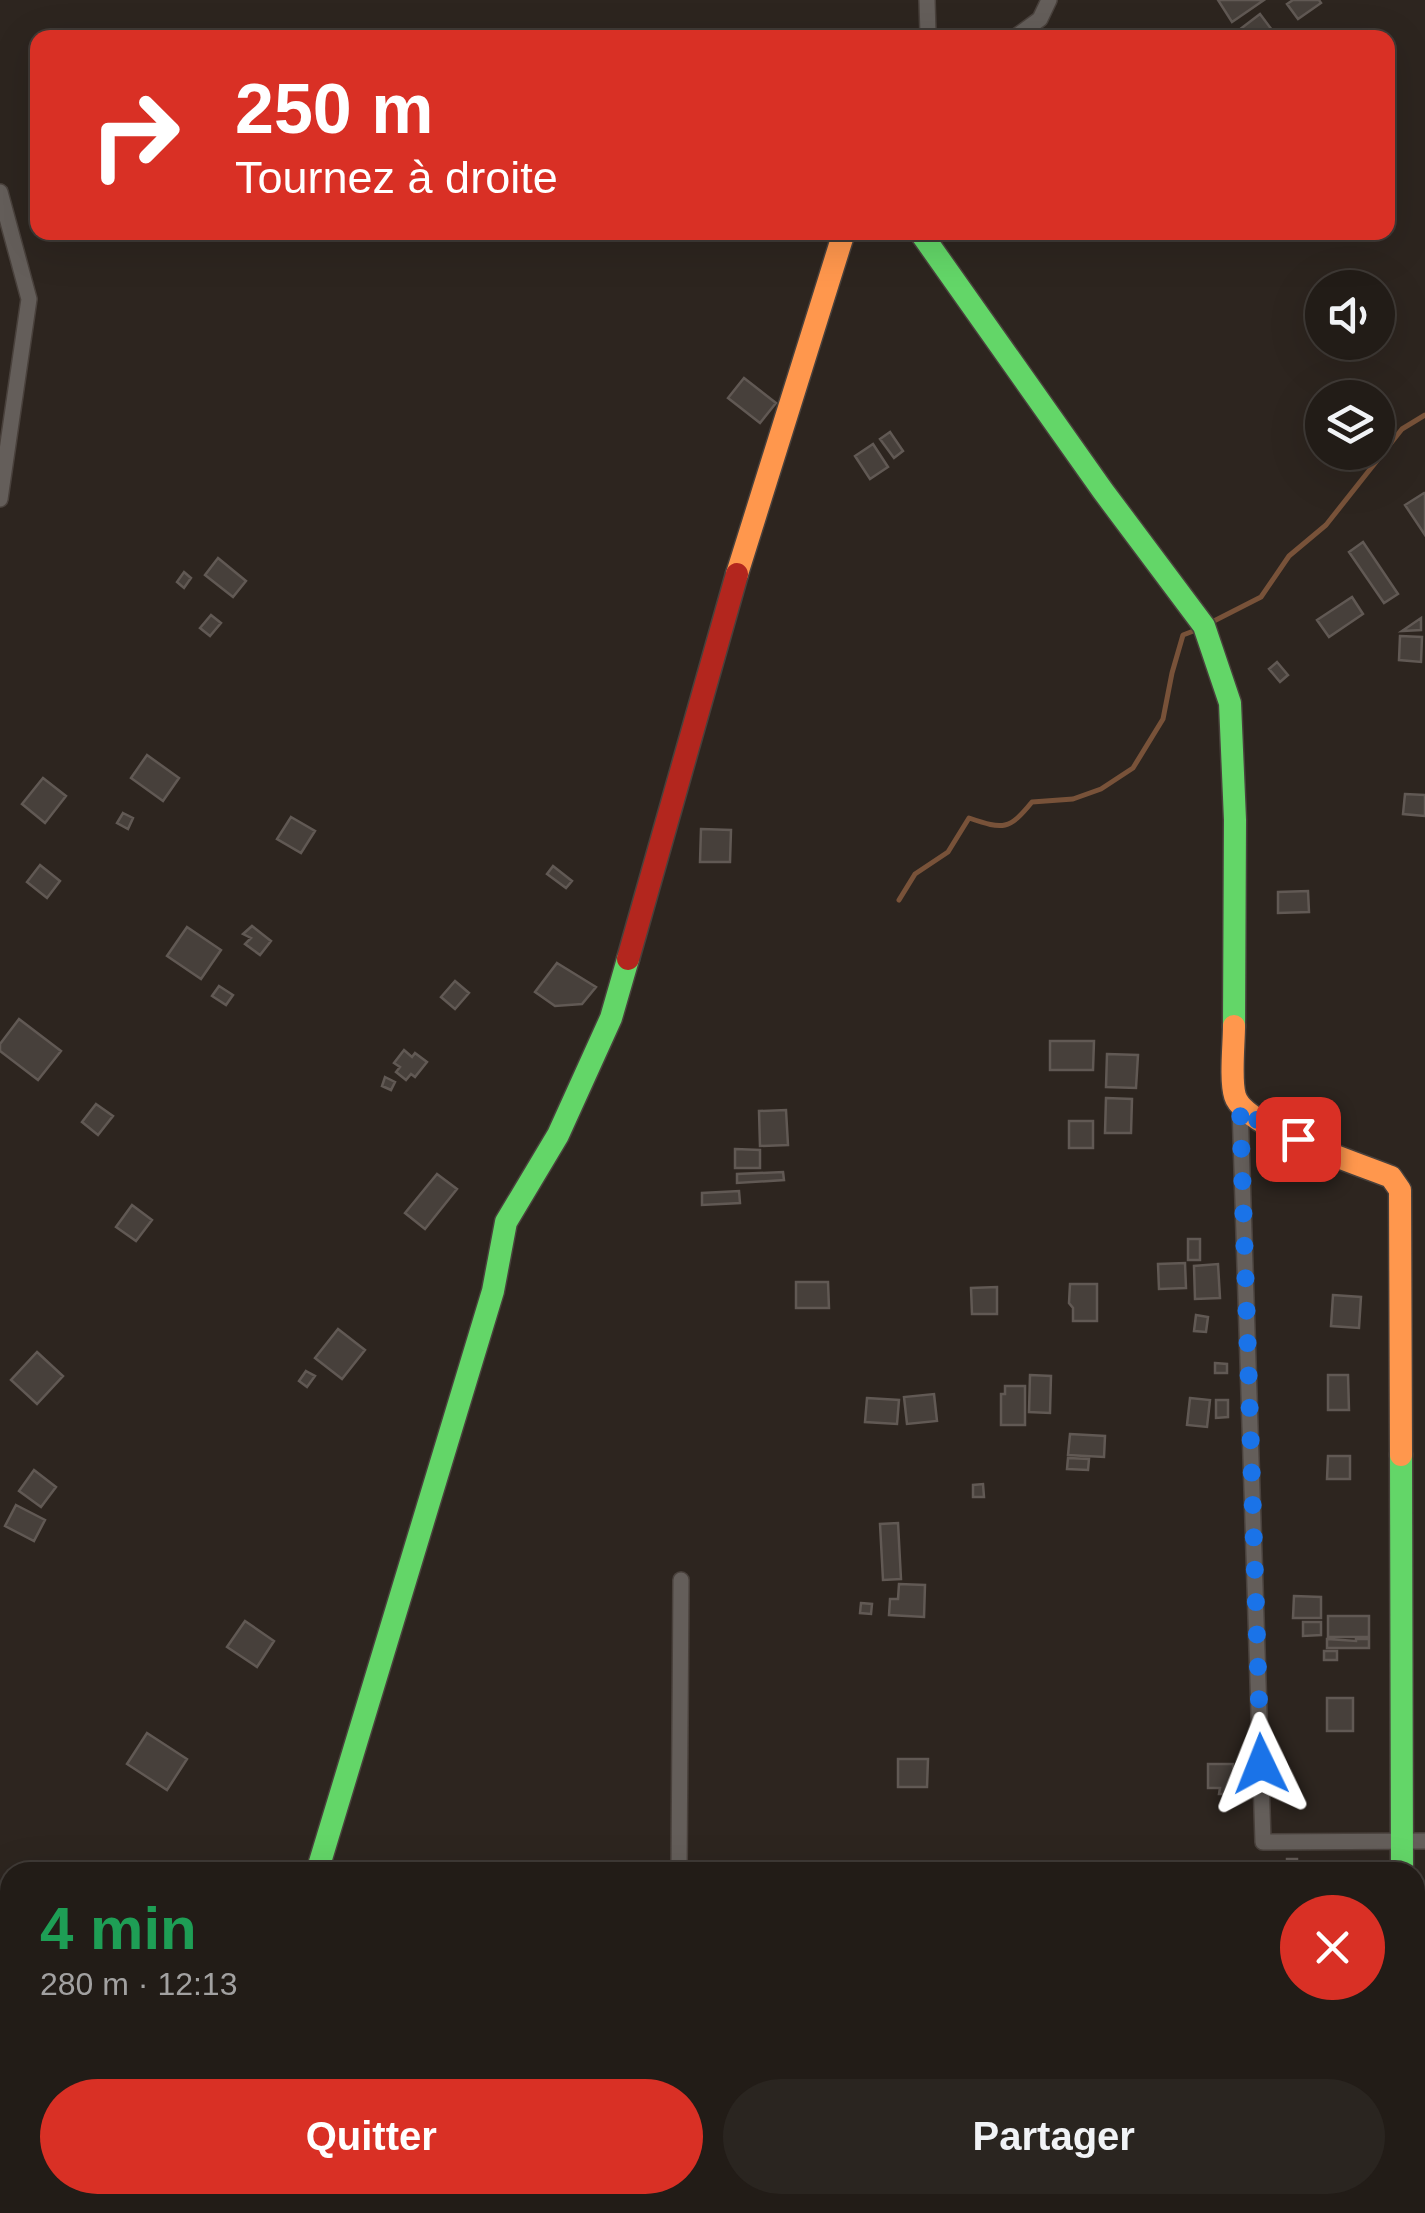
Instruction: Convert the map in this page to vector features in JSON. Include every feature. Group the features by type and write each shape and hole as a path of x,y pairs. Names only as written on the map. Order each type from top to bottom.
{"street":[{"path":"926,0 928,30"},
{"path":"1024,30 1040,18 1049,0"},
{"path":"0,192 4,222 29,299 0,499"},
{"path":"321,1862 493,1291 506,1222 558,1135 612,1018 730,598 842,240"},
{"path":"926,240 1204,626 1230,703 1236,820 1234,1094 1240,1106 1265,1126 1391,1177 1400,1190 1413,1841 1263,1842 1240,1106"},
{"path":"679,1862 681,1580"}],"building":[{"path":"1218,0 1264,0 1232,22"},
{"path":"1293,0 1321,3 1298,19 1287,4"},
{"path":"1260,14 1272,30 1239,30"},
{"path":"744,378 776,403 760,423 728,398"},
{"path":"890,432 903,451 894,458 880,439"},
{"path":"873,444 888,467 870,479 855,456"},
{"path":"1425,494 1425,535 1405,505"},
{"path":"1363,542 1398,594 1384,603 1349,552"},
{"path":"218,558 246,581 233,597 205,575"},
{"path":"184,572 191,578 184,588 177,582"},
{"path":"1352,597 1363,614 1329,637 1317,620"},
{"path":"211,615 221,623 210,636 200,628"},
{"path":"1421,618 1421,630 1402,631"},
{"path":"1400,636 1422,637 1421,662 1399,660"},
{"path":"1277,662 1288,675 1280,682 1269,669"},
{"path":"147,755 179,778 163,801 131,778"},
{"path":"43,778 66,796 45,823 22,804"},
{"path":"1405,794 1425,795 1425,816 1403,814"},
{"path":"123,813 133,818 128,829 117,823"},
{"path":"291,817 315,831 301,853 277,839"},
{"path":"701,829 731,830 730,862 700,862"},
{"path":"40,865 60,881 47,898 27,882"},
{"path":"553,866 572,881 566,888 547,874"},
{"path":"1308,891 1309,912 1278,913 1278,892"},
{"path":"252,926 271,941 260,955 245,944 251,938 243,934"},
{"path":"187,927 221,950 201,979 167,956"},
{"path":"557,963 596,987 582,1004 555,1006 535,992"},
{"path":"455,981 469,993 455,1009 441,997"},
{"path":"219,986 233,995 226,1005 212,996"},
{"path":"19,1019 61,1051 38,1080 0,1051 0,1044"},
{"path":"1050,1041 1094,1041 1093,1070 1050,1070"},
{"path":"404,1050 427,1062 415,1077 411,1074 406,1080 396,1072 400,1067 394,1063"},
{"path":"1107,1054 1138,1055 1136,1088 1106,1087"},
{"path":"385,1077 395,1082 391,1090 382,1086"},
{"path":"1106,1098 1132,1099 1131,1133 1105,1133"},
{"path":"96,1104 113,1116 98,1135 82,1122"},
{"path":"786,1110 788,1145 760,1146 759,1111"},
{"path":"1069,1121 1093,1121 1093,1148 1069,1148"},
{"path":"735,1149 760,1150 760,1168 735,1168"},
{"path":"783,1172 784,1180 737,1183 737,1174"},
{"path":"437,1174 457,1189 425,1229 405,1213"},
{"path":"739,1191 740,1203 702,1205 702,1193"},
{"path":"132,1205 152,1220 136,1241 116,1227"},
{"path":"1188,1239 1200,1239 1200,1260 1188,1260"},
{"path":"1185,1263 1186,1288 1159,1289 1158,1264"},
{"path":"1218,1264 1220,1298 1195,1299 1194,1266"},
{"path":"796,1282 828,1282 829,1308 796,1308"},
{"path":"1070,1284 1097,1284 1097,1321 1073,1321"},
{"path":"997,1287 997,1314 972,1314 971,1288"},
{"path":"1333,1295 1361,1297 1359,1328 1331,1326"},
{"path":"1196,1315 1208,1317 1206,1332 1194,1331"},
{"path":"338,1329 365,1350 342,1379 315,1358"},
{"path":"37,1352 63,1376 37,1404 11,1380"},
{"path":"1215,1363 1227,1364 1227,1373 1215,1373"},
{"path":"306,1371 315,1376 307,1387 299,1381"},
{"path":"1030,1375 1051,1376 1050,1413 1029,1412"},
{"path":"1328,1375 1348,1375 1349,1410 1328,1410"},
{"path":"1005,1386 1025,1386 1025,1425 1001,1425 1001,1394 1005,1394"},
{"path":"934,1394 937,1421 907,1424 904,1397"},
{"path":"867,1398 899,1400 897,1424 865,1422"},
{"path":"1190,1398 1210,1400 1207,1427 1187,1425"},
{"path":"1216,1400 1228,1400 1228,1417 1216,1418"},
{"path":"1070,1434 1105,1436 1104,1457 1068,1455"},
{"path":"1328,1456 1350,1456 1350,1479 1327,1479"},
{"path":"1068,1458 1089,1459 1088,1470 1067,1469"},
{"path":"34,1470 56,1487 41,1507 19,1491"},
{"path":"983,1484 984,1497 973,1497 973,1485"},
{"path":"16,1505 45,1520 34,1541 5,1526"},
{"path":"898,1523 901,1579 883,1580 880,1524"},
{"path":"899,1584 925,1585 924,1617 889,1615 890,1599 898,1599"},
{"path":"1294,1596 1321,1597 1321,1618 1293,1618"},
{"path":"861,1603 872,1604 871,1614 860,1613"},
{"path":"1328,1616 1369,1616 1369,1637 1328,1637"},
{"path":"245,1621 274,1641 257,1667 227,1647"},
{"path":"1303,1622 1321,1622 1321,1635 1303,1636"},
{"path":"1327,1639 1369,1639 1369,1648 1327,1648"},
{"path":"1324,1651 1337,1651 1337,1660 1324,1660"},
{"path":"1327,1698 1353,1698 1353,1731 1327,1731"},
{"path":"147,1733 187,1759 167,1790 127,1764"},
{"path":"898,1759 928,1759 927,1787 898,1787"},
{"path":"1208,1764 1233,1764 1234,1794 1219,1794 1220,1788 1208,1788"}],"waterway":[{"path":"1210,623 1261,597 1289,556 1326,525 1402,429 1425,415"},
{"path":"899,900 915,874 948,852 969,818 1005,825 1032,802 1073,799 1101,789 1133,768 1163,719 1183,635 1196,630"}],"traffic: fast":[{"path":"926,240 1204,626 1230,703 1235,820 1234,1026"},
{"path":"320,1862 493,1291 506,1222 558,1135 611,1018 628,959"},
{"path":"1401,1455 1402,1862"}],"traffic: slow":[{"path":"737,574 841,240"},
{"path":"1234,1026 1232,1072 1235,1096 1243,1108 1280,1132 1391,1177 1400,1190 1401,1455"}],"traffic: jam":[{"path":"628,959 737,574"}],"route":[{"path":"1261,1764 1240,1106 1265,1126 1298,1139"}]}
